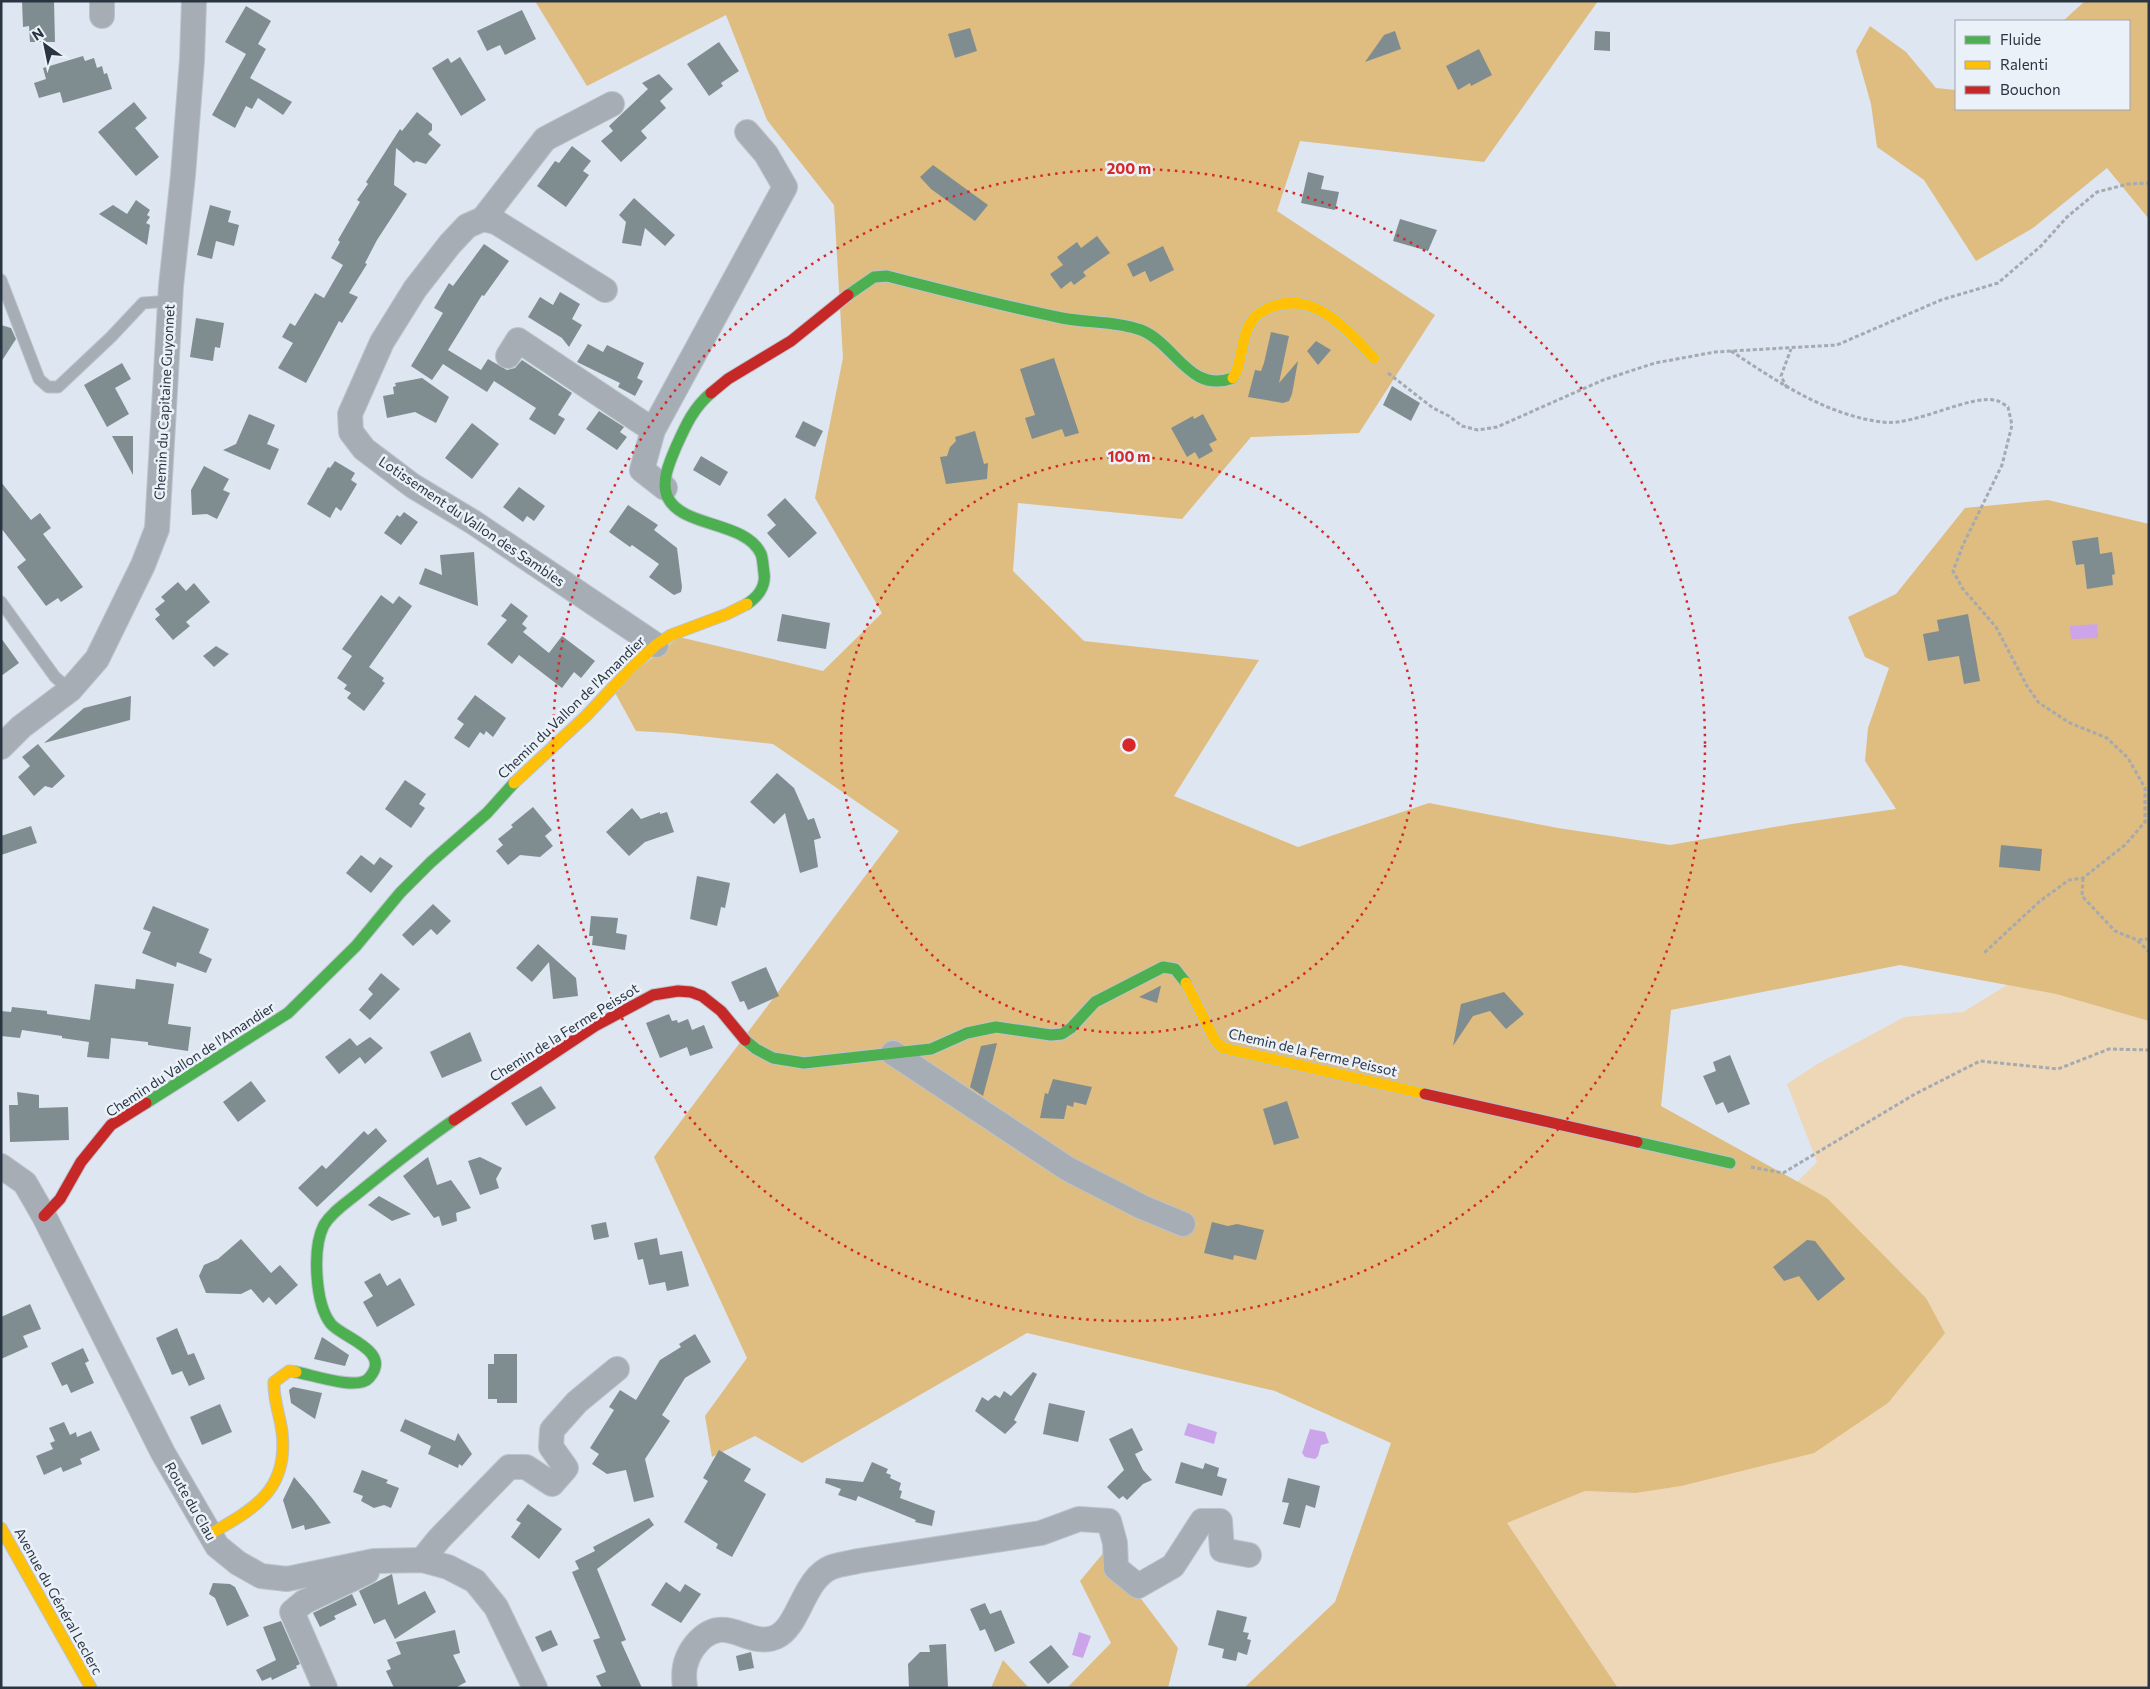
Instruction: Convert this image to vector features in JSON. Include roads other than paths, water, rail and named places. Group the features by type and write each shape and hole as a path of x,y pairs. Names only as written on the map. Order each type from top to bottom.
{"street":[{"name":"Chemin du Capitaine Guyonnet","path":"1,747 21,728 70,690 98,659 143,565 157,528 170,301 192,60 194,1"},
{"path":"605,290 496,222 483,219 545,139 612,104"},
{"path":"665,488 642,470 653,430 785,187 766,154 747,132"},
{"name":"Lotissement du Vallon des Sambles","path":"483,219 467,226 450,244 415,289 382,342 350,414 351,432 364,449 413,486 473,522 656,644"},
{"path":"665,488 668,465 690,417 705,398 728,379 791,341 863,283 874,278 887,276 1021,310 1095,323 1124,324 1148,332 1166,344 1186,368 1198,377 1216,384 1234,378 1250,322 1262,312 1279,304 1292,302 1306,304 1324,311 1374,358"},
{"path":"508,356 518,340 653,430"},
{"name":"Chemin du Vallon de l'Amandier","path":"44,1216 60,1199 81,1162 111,1125 288,1013 356,946 400,892 424,868 487,813 505,791 586,716 656,644 671,635 727,614 749,603 760,593 765,579 761,554 752,543 738,533 700,520 679,510 668,499 665,488"},
{"name":"Chemin de la Ferme Peissot","path":"210,1534 257,1506 272,1489 282,1460 282,1434 273,1396 274,1382 289,1371 309,1373 354,1384 363,1383 372,1376 375,1365 371,1351 330,1324 324,1310 318,1282 318,1245 324,1226 401,1156 585,1033 647,997 681,991 702,994 716,1006 734,1030 757,1050 785,1062 804,1063 931,1049 967,1033 996,1027 1051,1035 1062,1034 1071,1028 1095,1002 1163,967 1172,968 1177,969 1186,982 1216,1042 1223,1048 1730,1163"},
{"path":"893,1053 1068,1169 1142,1207 1183,1224"},
{"name":"Route du Clau","path":"1,1166 26,1183 163,1453 217,1546 238,1563 261,1576 287,1579 374,1561 422,1560 448,1567 475,1581 496,1608 535,1688"},
{"path":"422,1560 439,1539 509,1468 526,1467 552,1484 566,1468 551,1447 552,1430 578,1402 617,1369"},
{"path":"685,1688 683,1674 688,1655 697,1643 709,1633 722,1630 738,1631 757,1639 776,1637 789,1625 816,1579 832,1567 840,1565 1041,1533 1079,1519 1109,1521 1115,1543 1116,1568 1138,1586 1173,1566 1202,1521 1220,1521 1222,1550 1249,1556"},
{"name":"Avenue du Général Leclerc","path":"1,1528 90,1688"},
{"path":"324,1688 292,1612 304,1602 391,1560"}],"lane":[{"path":"1,280 39,378 48,387 58,387 111,337 143,303 170,301"},
{"path":"1,602 56,678 70,690"}]}
